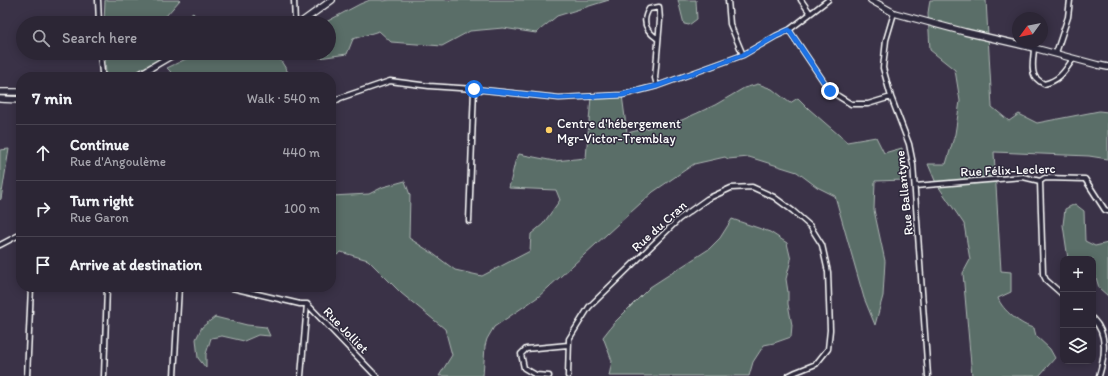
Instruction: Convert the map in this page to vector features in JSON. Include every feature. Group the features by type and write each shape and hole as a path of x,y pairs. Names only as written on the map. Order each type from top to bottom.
{"street":[{"path":"98,0 99,16"},
{"path":"294,0 295,16"},
{"path":"310,16 332,0"},
{"path":"728,0 730,24 743,55"},
{"path":"801,0 810,13"},
{"path":"336,101 390,81 559,98 622,95 657,86 743,55 789,30 828,0"},
{"path":"871,0 894,13 1012,43"},
{"path":"1056,53 1068,17 1070,0"},
{"path":"657,86 655,78 660,20 658,7 649,9 645,16 646,27 651,34 658,39"},
{"name":"Rue Ballantyne","path":"894,13 886,40 883,68 891,97 909,144 913,164 928,376"},
{"path":"789,30 830,91 851,104 868,104 891,97"},
{"path":"1073,59 1065,72 1054,82 1044,84 1036,78 1032,69 1034,48 1108,67"},
{"path":"101,60 102,72"},
{"path":"144,72 164,60"},
{"path":"469,221 474,89"},
{"path":"0,92 16,92"},
{"path":"0,99 16,100"},
{"name":"Rue Félix-Leclerc","path":"915,186 1022,177 1040,181 1045,178 1085,179 1105,210 1108,211"},
{"path":"1040,181 1043,274 1046,280 1061,292"},
{"name":"Rue du Cran","path":"568,376 569,339 589,307 679,219 707,199 731,188 752,187 774,197 810,226 822,246 828,272 830,330 828,349 816,364 788,376"},
{"path":"0,245 16,237"},
{"path":"27,376 31,292"},
{"path":"104,376 107,292"},
{"path":"174,376 179,292"},
{"name":"Rue Jolliet","path":"249,292 300,304 307,304 376,376"},
{"path":"301,376 307,304"},
{"path":"1096,321 1100,324 1106,352 1099,376"},
{"path":"549,376 536,375 524,368 522,354 526,350 568,345"}],"green space":[{"path":"105,0 180,0 166,16 104,16"},
{"path":"370,0 609,0 557,16 536,33 503,28 470,31 442,46 391,42 379,31 353,39 347,54 336,56 336,17"},
{"path":"678,0 696,0 697,19 689,25 684,24"},
{"path":"930,0 986,0 992,107 1009,121 1019,114 1037,123 1099,111 1108,112 1108,159 1089,156 994,152 1001,271 1011,272 1011,292 998,298 1000,303 1013,317 1029,327 1034,328 1036,336 1050,349 1055,358 1039,376 972,376 963,273 970,260 964,224 936,183 928,164 946,164 955,134 960,101 955,70 930,50 928,13"},
{"path":"193,13 196,16 189,16"},
{"path":"105,60 164,60 143,72 106,72"},
{"path":"184,60 280,60 288,72 171,72 167,68"},
{"path":"758,84 772,89 790,103 798,98 847,142 876,137 884,153 902,148 905,180 875,181 874,210 885,261 883,296 875,325 864,298 835,196 817,187 797,172 749,157 728,159 725,157 694,164 653,192 538,297 494,327 485,346 483,376 439,376 452,355 445,329 401,293 368,260 341,252 336,256 336,196 369,194 383,187 405,181 410,195 409,238 455,270 482,276 530,251 531,234 543,224 560,200 556,190 509,188 515,162 519,154 554,161 586,158 591,97 622,95 627,133 682,120 715,105 744,88"},
{"path":"9,149 1,199 0,200 0,150"},
{"path":"1075,204 1084,211 1085,241 1095,246 1108,243 1108,296 1099,288 1096,277 1096,256 1068,256 1063,225 1065,209"},
{"path":"732,219 770,232 787,243 791,260 786,279 788,304 792,325 791,337 764,345 753,362 749,376 609,376 612,361 603,337 614,323 650,287 709,249 720,238"},
{"path":"215,317 247,325 266,327 270,336 258,335 244,341 222,336 211,338 206,354 206,368 198,358 196,339 202,327"}],"place":[{"name":"Centre d'hébergement Mgr-Victor-Tremblay","path":"549,130"}],"route":[{"path":"474,89 559,98 622,95 657,86 743,55 789,30 830,91"}]}
